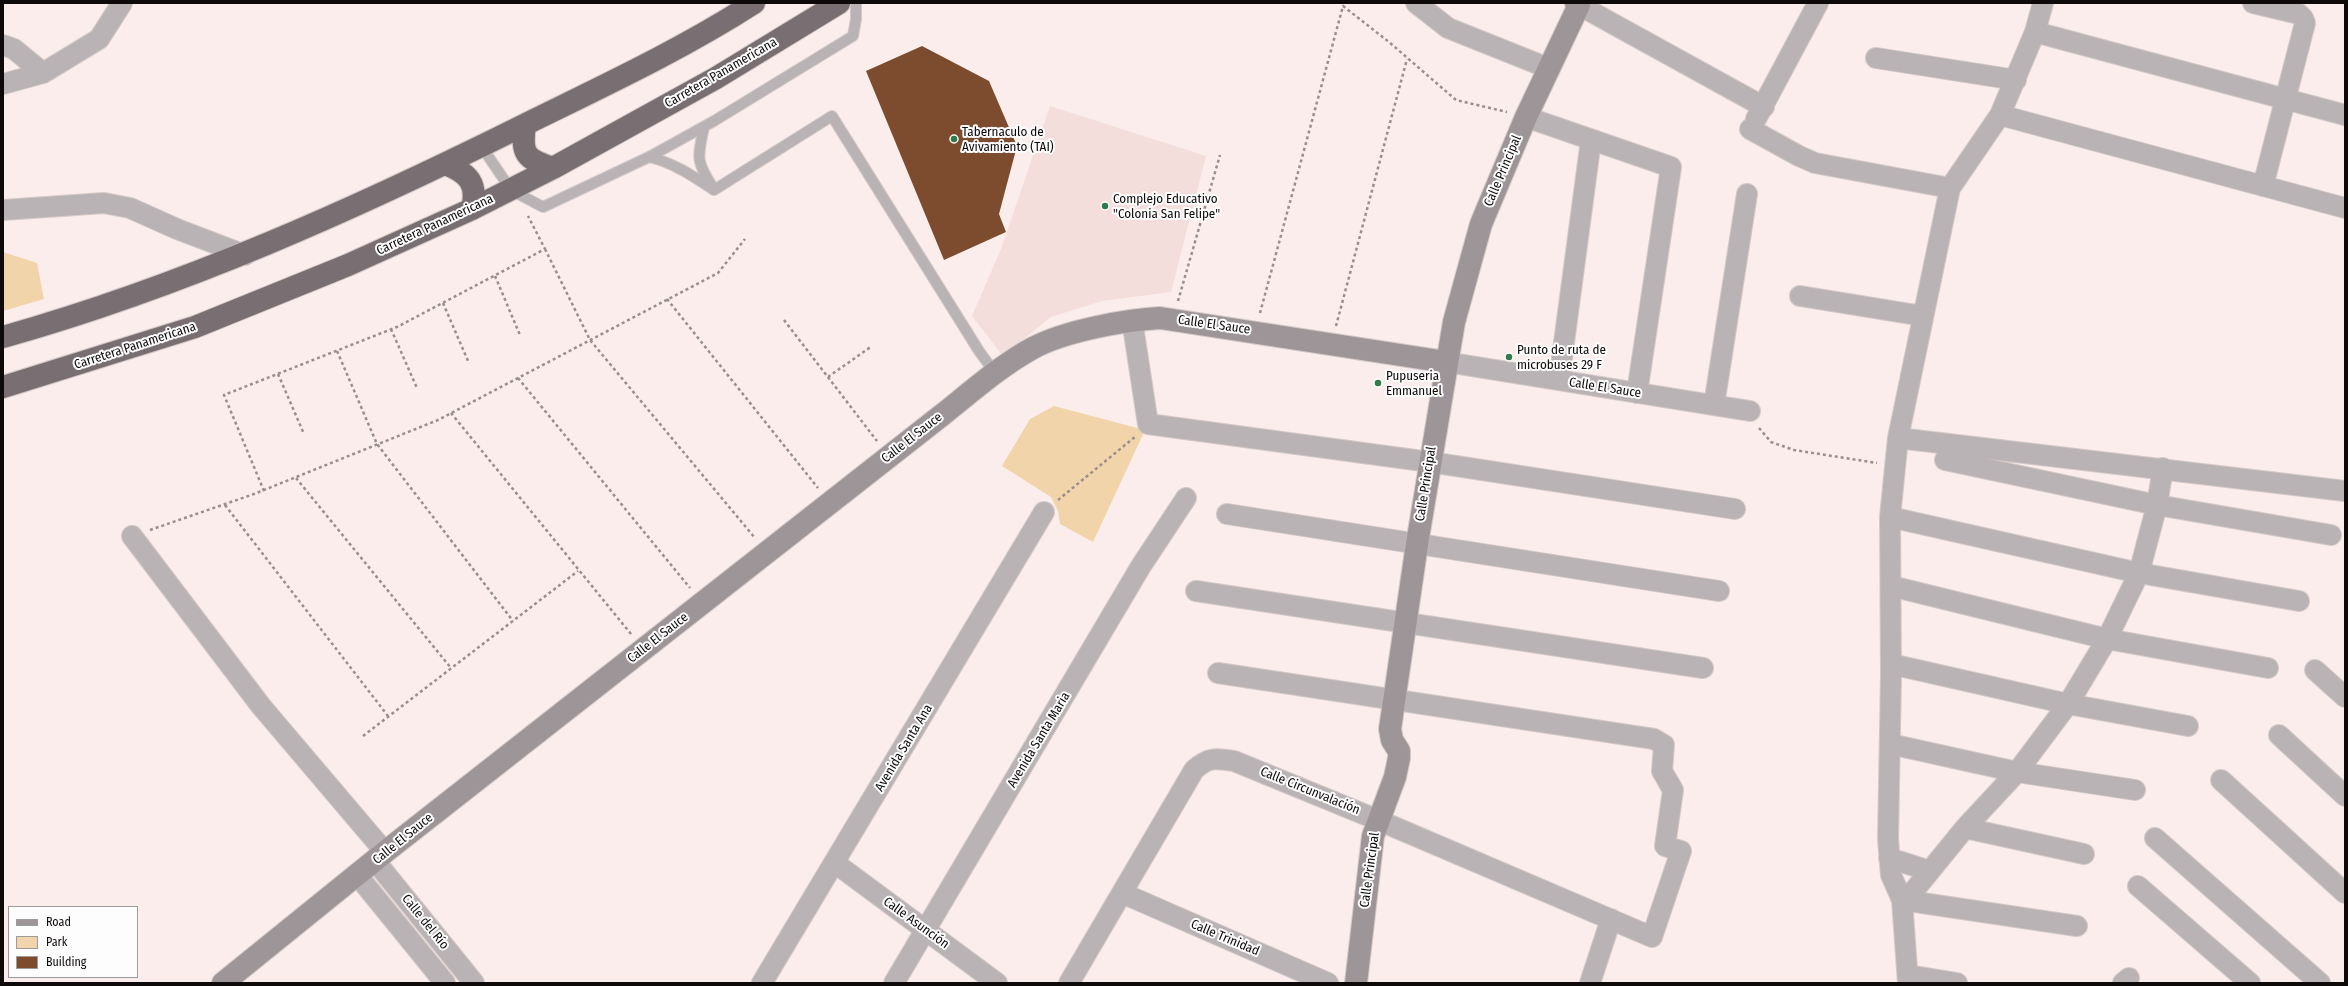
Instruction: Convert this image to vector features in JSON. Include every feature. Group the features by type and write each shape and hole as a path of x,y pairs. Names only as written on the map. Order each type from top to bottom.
{"highway":[{"path":"3,337 77,316 245,255 482,147 716,28 754,3"},
{"name":"Carretera Panamericana","path":"3,387 195,327 348,265 472,209 553,168 716,78 840,3"},
{"path":"525,125 522,148 528,157 535,162 553,168"},
{"path":"445,164 462,170 468,177 475,197 472,209"}],"street":[{"path":"1416,3 1448,28 1548,68"},
{"path":"1818,3 1764,107 1747,134 1815,163 1950,188"},
{"path":"1958,983 1908,979 1902,900 1891,874 1889,858 1892,664 1890,517 1898,438 1950,188 2000,115 2035,32 2043,3"},
{"path":"2253,3 2299,14 2305,20 2263,186"},
{"path":"3,84 43,73 99,39 118,4"},
{"path":"1577,4 1764,107"},
{"name":"Calle Principal","path":"1356,983 1373,836 1394,777 1399,758 1396,744 1389,734 1417,544 1446,362 1454,322 1481,224 1526,117 1577,4"},
{"path":"2035,32 2345,115"},
{"path":"3,45 14,49 43,73"},
{"path":"1876,58 2016,80"},
{"path":"2000,115 2345,208"},
{"path":"1526,117 1671,167 1636,393"},
{"path":"1559,380 1591,140"},
{"path":"1714,405 1747,194"},
{"path":"3,210 104,203 130,208 177,229 245,255"},
{"path":"1800,296 1923,316"},
{"name":"Calle El Sauce","path":"223,983 766,552 995,373 1034,348 1074,334 1132,320 1173,319 1750,411"},
{"path":"1132,320 1148,424 1430,462 1735,509"},
{"path":"1898,438 2163,468 2345,491"},
{"path":"1945,460 2157,505 2331,535"},
{"path":"1902,900 1912,893 1965,828 2017,772 2068,704 2107,639 2139,573 2157,505 2163,468"},
{"name":"Avenida Santa Maria","path":"894,983 1137,573 1186,498"},
{"name":"Avenida Santa Ana","path":"762,983 1044,512"},
{"path":"1227,514 1719,590"},
{"path":"1890,517 2139,573 2299,601"},
{"name":"Calle del Río","path":"132,536 261,706 381,857 474,983"},
{"path":"1891,586 2107,639 2268,668"},
{"path":"1196,591 1703,668"},
{"path":"1892,664 2068,704 2188,726"},
{"path":"2314,670 2345,697"},
{"path":"1218,673 1394,700"},
{"name":"Calle Circunvalación","path":"1069,983 1194,770 1204,761 1219,758 1234,761 1378,820 1652,937 1681,851 1665,846 1673,790 1662,771 1664,745 1654,739 1394,700"},
{"path":"2279,735 2345,796"},
{"path":"1890,744 2017,772 2135,790"},
{"path":"2221,780 2345,893"},
{"path":"1965,828 2084,854"},
{"path":"2155,838 2320,983"},
{"path":"1889,858 1930,871"},
{"name":"Calle Asunción","path":"835,863 997,983"},
{"name":"Calle del Río","path":"358,876 445,983"},
{"path":"2138,886 2250,983"},
{"name":"Calle Trinidad","path":"1122,893 1328,983"},
{"path":"1902,900 2076,926"},
{"path":"1590,983 1611,919"}],"lane":[{"path":"482,147 511,190 543,207 650,157 704,127 853,36 856,19 856,3"},
{"path":"714,190 832,116 979,351 995,373"},
{"path":"704,127 699,155 700,167 714,190"},
{"path":"650,157 668,161 714,190"}],"path":[{"path":"1255,331 1343,6 1456,100 1526,117"},
{"path":"1331,344 1407,59"},
{"path":"1173,319 1220,155"},
{"path":"528,216 590,340 766,552"},
{"path":"132,536 225,505 296,478 451,413 718,273 745,239"},
{"path":"264,490 224,395 391,329 545,249"},
{"path":"495,276 520,335"},
{"path":"667,300 830,503"},
{"path":"443,303 468,361"},
{"path":"784,320 889,456"},
{"path":"391,329 417,388"},
{"path":"828,377 872,346"},
{"path":"337,351 377,444 513,621"},
{"path":"278,374 304,434"},
{"path":"518,378 702,603"},
{"path":"1750,411 1759,428 1771,442 1794,450 1896,466"},
{"path":"451,413 643,649"},
{"path":"1044,512 1148,424"},
{"path":"296,478 450,668"},
{"path":"225,505 388,716"},
{"path":"363,736 578,571"}],"shaded area":[{"name":"Complejo Educativo \"Colonia San Felipe\"","path":"1050,106 1206,156 1171,292 1102,301 1051,317 1003,356 972,316 1001,249"}],"green space":[{"path":"3,252 37,263 44,299 3,311"},
{"path":"1054,406 1145,430 1093,542 1060,524 1058,511 1051,497 1002,466 1030,419"}],"building":[{"path":"922,46 989,81 1017,146 999,214 1006,232 944,260 866,71"}],"place":[{"name":"Tabernaculo de Avivamiento (TAI)","path":"954,139"},
{"name":"Complejo Educativo \"Colonia San Felipe\"","path":"1105,206"},
{"name":"Punto de ruta de microbuses 29 F","path":"1509,357"},
{"name":"Pupuseria Emmanuel","path":"1378,383"}]}
